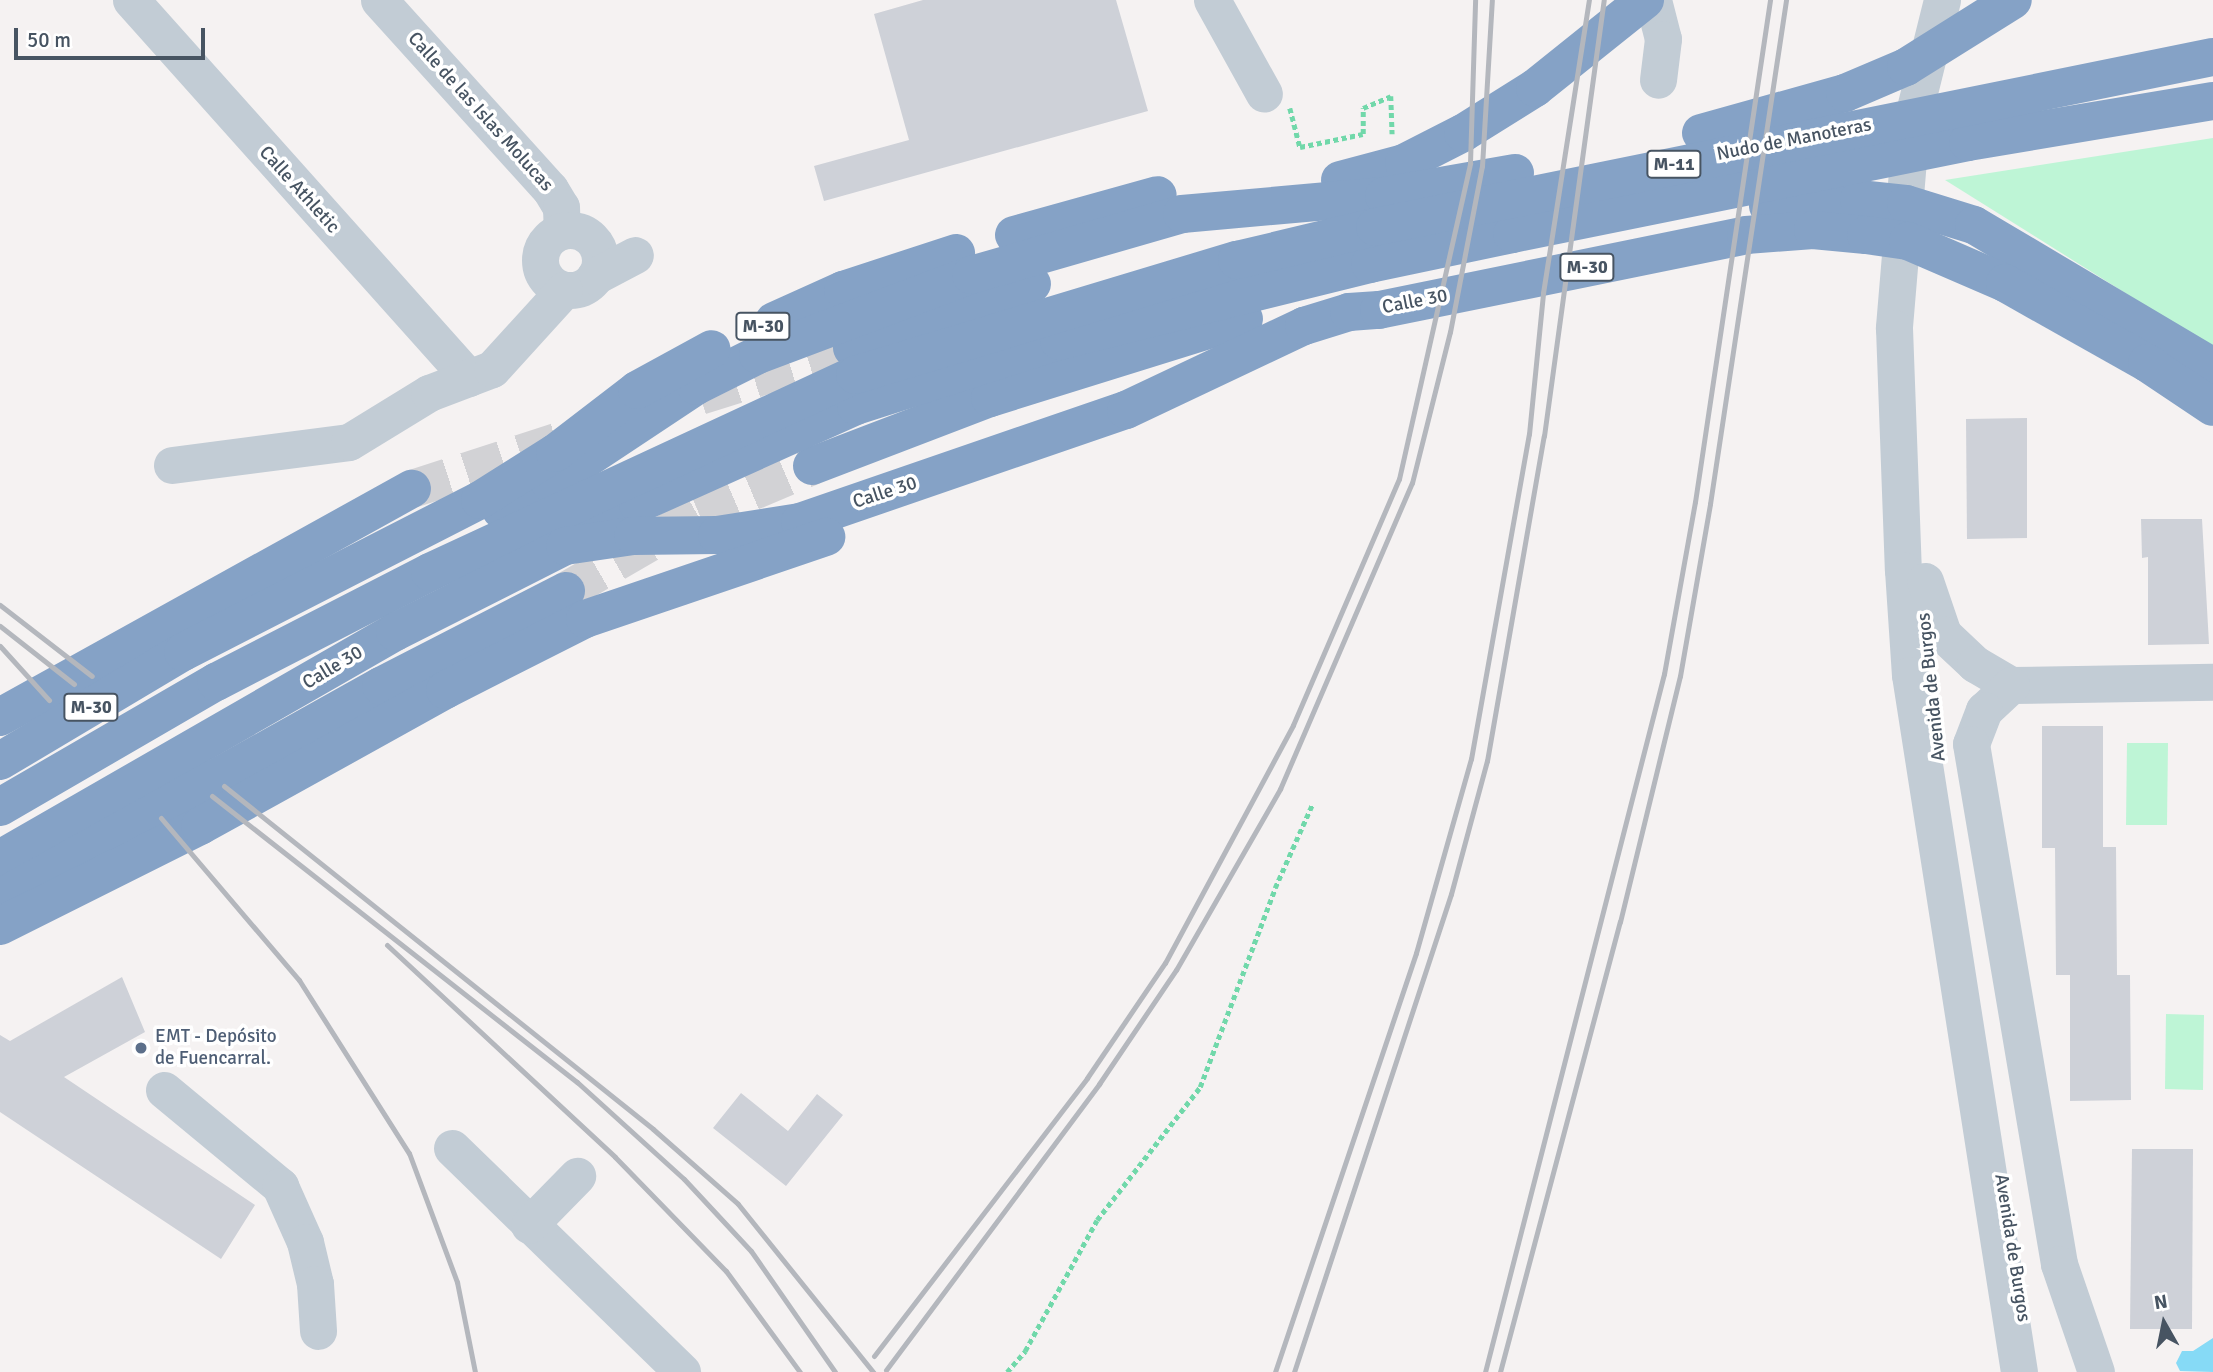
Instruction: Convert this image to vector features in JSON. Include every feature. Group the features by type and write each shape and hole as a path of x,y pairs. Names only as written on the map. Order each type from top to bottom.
{"highway":[{"name":"M-30","path":"0,761 199,667 480,500 555,453 637,390 702,354 843,290 1099,209 1177,191 1356,179 1398,151 1535,88 1645,0"},
{"path":"812,466 1366,256 1517,173 1752,121 1845,93 1930,56 2011,3"},
{"name":"Nudo de Manoteras","path":"1366,256 1974,104 2213,57"},
{"name":"Nudo de Manoteras","path":"1830,170 1968,142 2213,101"},
{"path":"565,546 638,504 856,406 1059,341 1366,256 1830,170"},
{"path":"199,667 542,517 855,375 1237,260 1366,256 1787,187 1830,170"},
{"path":"1366,256 1382,300 1510,271 1799,213 1878,213 1920,220 1972,244 2025,254 2213,367"},
{"path":"4,799 199,667 550,483 696,386 825,327 971,275 1182,214 1366,256"},
{"path":"852,348 993,295 1203,236 1264,228 1366,256"},
{"name":"Calle 30","path":"1366,256 1379,310 1746,235 1813,230 1908,241 1972,244"},
{"name":"M-30","path":"1972,244 2213,407"},
{"name":"Calle 30","path":"0,859 66,861 163,762 257,713 395,632 565,546 633,536 717,535 800,522 1168,394 1304,326 1366,256"},
{"path":"0,911 66,861 316,763 445,690 585,619 1097,439 1168,394"},
{"path":"0,717 151,629 412,489"},
{"path":"0,898 286,739 566,591"},
{"path":"0,926 66,861"}],"street":[{"name":"Calle Athletic","path":"131,0 469,378"},
{"name":"Calle de las Islas Molucas","path":"379,0 550,189 561,207 562,231"},
{"path":"1212,0 1277,101"},
{"path":"1653,0 1663,39 1658,80"},
{"path":"1942,0 1910,124 1894,328 1898,494 1910,675 2019,1372"},
{"name":"Avenida de Burgos","path":"1965,0 1932,134 1918,323 1925,581 1922,628 1937,748 2031,1372"},
{"path":"172,466 349,442 429,393 492,369 580,283 600,257 591,239 582,233 562,231 545,243 540,262 547,280 580,283 635,255"},
{"path":"1925,581 1943,634 1975,664 2011,685 2213,682"},
{"name":"Avenida de Burgos","path":"2011,685 1984,710 1971,744 2059,1264 2096,1372"},
{"path":"164,1090 280,1186 305,1242 315,1284 318,1331"},
{"path":"452,1148 682,1372"},
{"path":"529,1225 577,1176"}],"path":[{"path":"1277,101 1294,129 1300,147 1363,134 1363,108 1391,96 1398,151"},
{"path":"1007,1372 1025,1351 1097,1220 1200,1087 1275,888 1312,805"}],"green space":[{"path":"2213,138 2213,348 1945,180"},
{"path":"2127,743 2168,743 2167,825 2126,825"},
{"path":"2166,1014 2204,1015 2203,1090 2165,1089"}],"water":[{"path":"2213,1338 2213,1372 2180,1371 2176,1363 2182,1351 2193,1351"}],"building":[{"path":"923,0 1116,0 1148,111 824,201 814,166 909,140 874,14"},
{"path":"2027,418 2027,538 1967,539 1966,419"},
{"path":"2141,519 2202,519 2209,644 2148,645 2148,557 2142,558"},
{"path":"2042,726 2103,726 2103,847 2116,847 2117,975 2130,975 2131,1100 2070,1101 2070,975 2056,975 2055,848 2042,848"},
{"path":"122,977 145,1032 64,1077 255,1205 221,1259 0,1112 0,1035 10,1041"},
{"path":"741,1093 788,1131 817,1094 843,1115 786,1186 713,1128"},
{"path":"2132,1149 2193,1149 2192,1329 2130,1329"}],"tunnel":[{"path":"700,396 852,348"},
{"path":"412,489 563,440"},
{"path":"566,591 699,514 812,466"}],"railway":[{"path":"874,1356 1087,1078 1165,963 1293,725 1399,479 1470,163 1475,0"},
{"path":"886,1370 1099,1084 1176,970 1280,789 1412,483 1450,332 1482,166 1492,0"},
{"path":"1275,1372 1416,953 1471,759 1529,434 1543,293 1589,0"},
{"path":"1294,1372 1451,894 1487,761 1544,436 1604,0"},
{"path":"1485,1372 1664,674 1695,502 1770,0"},
{"path":"1500,1372 1620,922 1680,676 1710,504 1786,0"},
{"path":"0,605 92,676"},
{"path":"0,626 74,684"},
{"path":"0,646 49,700"},
{"path":"224,786 653,1129 738,1204 873,1372"},
{"path":"212,796 577,1082 684,1179 751,1251 835,1372"},
{"path":"161,818 299,980 409,1153 457,1282 475,1372"},
{"path":"387,945 615,1157 726,1271 800,1372"}],"place":[{"name":"EMT - Depósito de Fuencarral.","path":"141,1048"}]}
